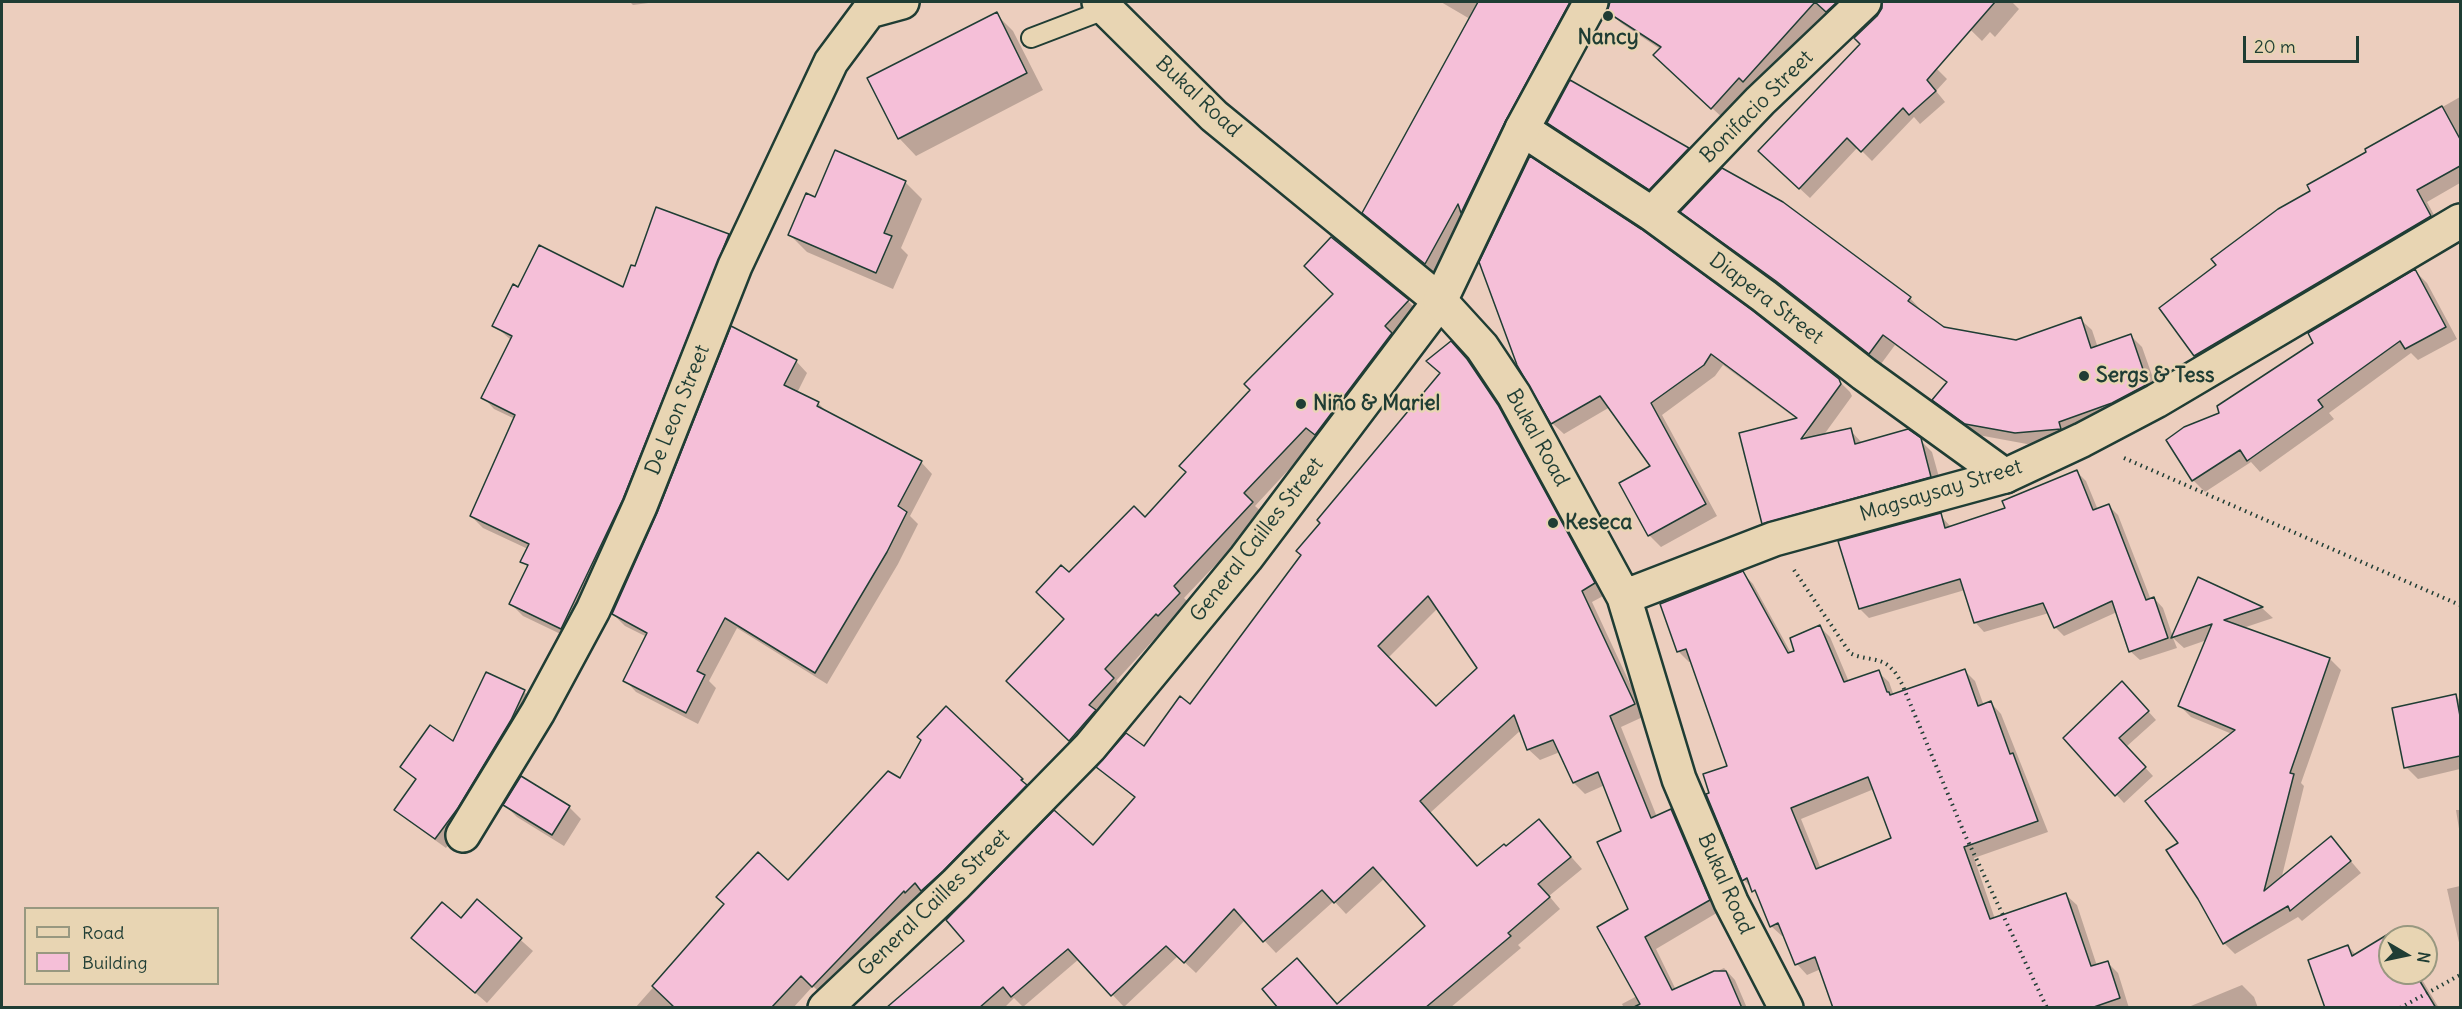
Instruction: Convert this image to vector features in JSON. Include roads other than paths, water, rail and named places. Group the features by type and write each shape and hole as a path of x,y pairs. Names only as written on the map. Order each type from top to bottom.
{"street":[{"name":"De Leon Street","path":"463,835 538,712 593,609 640,506 735,266 831,62 861,6 902,2"},
{"name":"General Cailles Street","path":"827,1007 956,884 1090,747 1246,558 1440,301 1522,129 1591,2"},
{"name":"Bonifacio Street","path":"1652,214 1760,100 1864,2"},
{"name":"Bukal Road","path":"1103,5 1214,116 1440,301 1482,347 1514,395 1623,597 1679,779 1731,902 1786,1008"},
{"name":"Diapera Street","path":"1522,129 1652,214 1764,296 1864,374 2005,476"},
{"name":"Magsaysay Street","path":"1623,597 1774,539 2005,476 2082,440 2156,401 2460,220"}],"lane":[{"path":"1031,38 1103,5"}],"place":[{"name":"Nancy","path":"1608,16"},
{"name":"Sergs & Tess","path":"2084,376"},
{"name":"Niño & Mariel","path":"1301,404"},
{"name":"Keseca","path":"1553,523"}]}
